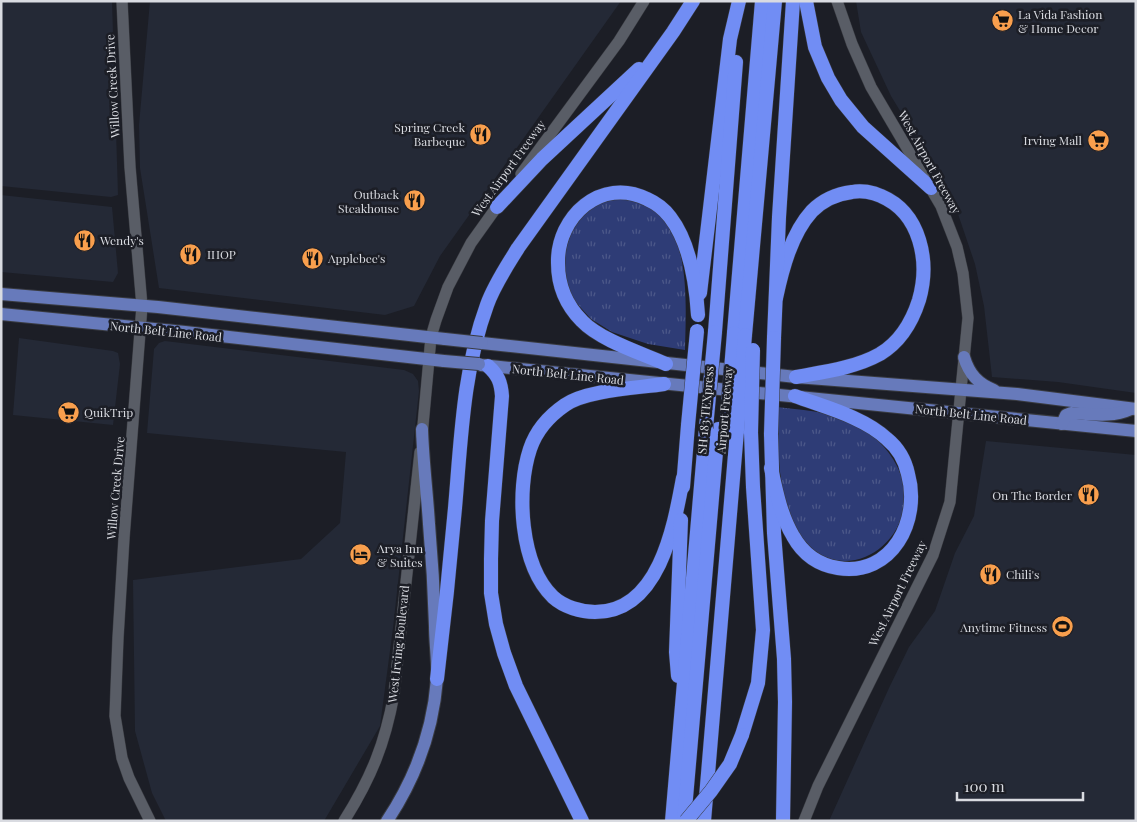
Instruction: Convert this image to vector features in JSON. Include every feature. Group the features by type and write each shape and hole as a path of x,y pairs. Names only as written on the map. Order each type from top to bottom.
{"highway":[{"path":"437,679 448,590 467,389 479,327 487,303 518,248 673,32 693,1"},
{"path":"682,717 676,652 683,478 698,315 730,39 740,1"},
{"name":"Airport Freeway","path":"704,821 735,334 740,1"},
{"name":"SH 183 TEXpress","path":"735,334 755,1"},
{"name":"SH 183 TEXpress","path":"693,821 728,430 762,1"},
{"name":"Airport Freeway","path":"735,334 751,273 775,1"},
{"path":"783,821 784,659 774,533 771,434 779,216 793,1"},
{"path":"806,1 815,47 840,100 863,127 931,188"},
{"path":"497,207 542,160 637,71 673,32"},
{"path":"776,298 784,268 801,227 812,212 824,201 840,194 857,191 876,193 893,201 906,214 915,228 921,247 923,268 922,290 915,312 906,329 894,344 880,354 864,361 796,377"},
{"path":"666,364 595,332 582,322 570,308 561,291 557,254 563,234 571,219 580,208 593,199 608,194 624,193 640,196 657,204 670,216 686,248 694,282 698,315"},
{"path":"685,821 711,791 730,764 742,735 758,683 762,654 753,487 728,430 735,334"},
{"path":"483,365 497,374 501,383 502,396 491,550 491,593 496,624 516,686 582,821"},
{"path":"664,384 609,392 576,400 551,416 539,430 530,448 525,469 523,492 524,518 533,565 542,583 554,598 570,607 587,612 606,612 624,606 638,596 648,584 664,553 673,527 683,478"},
{"path":"771,468 780,502 793,536 803,550 814,559 828,566 844,569 861,568 876,562 889,553 901,539 908,523 912,504 912,486 907,468 899,452 887,438 872,428 795,396"},
{"name":"Airport Freeway","path":"672,821 682,717 728,430"},
{"name":"SH 183 TEXpress","path":"685,821 728,430"}],"main road":[{"name":"Willow Creek Drive","path":"122,1 130,167 142,306 142,328 124,546 115,716 122,758 129,778 150,821"},
{"name":"West Airport Freeway","path":"430,337 448,287 471,243 619,41 644,1"},
{"name":"West Airport Freeway","path":"804,821 818,786 933,555 950,502 968,318 963,273 957,247 949,225 931,188 872,87 852,44 837,1"},
{"name":"North Belt Line Road","path":"1,294 142,306 666,364 796,377 1001,393 1134,409"},
{"name":"North Belt Line Road","path":"1,314 664,384 959,412 1136,432"},
{"name":"West Irving Boulevard","path":"344,821 367,782 378,757 389,722 394,694 430,337"},
{"path":"964,357 969,371 977,381 1001,393"},
{"path":"1062,424 1066,415 1071,413 1107,416 1134,409"},
{"path":"387,821 401,800 418,764 431,717 437,679 434,591 422,429"}],"shaded area":[{"path":"1,1 112,1 118,195 111,197 1,186"},
{"path":"150,1 621,1 440,256 414,306 385,315 159,288 140,168 139,125"},
{"name":"Irving Mall","path":"856,1 1136,1 1136,393 1058,382 992,377 984,306 975,264 958,214 924,150 891,96 861,32"},
{"path":"1,195 112,207 118,273 113,282 1,272"},
{"path":"19,338 118,353 120,364 113,425 13,415"},
{"path":"165,341 404,370 413,374 418,381 419,391 393,628 380,726 324,821 166,821 152,793 135,731 133,580 301,559 340,523 346,452 147,433 154,349 159,343"},
{"path":"986,441 1136,455 1136,821 829,821 909,647 935,611 955,553 974,516"}],"green space":[{"path":"621,198 645,203 662,215 674,234 681,256 684,280 686,305 685,350 648,344 612,332 591,319 571,297 564,277 563,259 573,226 595,204"},
{"path":"777,407 822,413 848,420 874,436 893,459 904,488 902,515 891,537 872,553 850,561 826,557 805,541 788,509 784,497 779,458"}],"place":[{"name":"La Vida Fashion & Home Decor","path":"1002,21"},
{"name":"Spring Creek Barbeque","path":"481,134"},
{"name":"Irving Mall","path":"1098,140"},
{"name":"Outback Steakhouse","path":"415,201"},
{"name":"Wendy's","path":"84,240"},
{"name":"IHOP","path":"191,254"},
{"name":"Applebee's","path":"312,258"},
{"name":"QuikTrip","path":"68,412"},
{"name":"On The Border","path":"1088,495"},
{"name":"Arya Inn & Suites","path":"361,555"},
{"name":"Chili's","path":"990,574"},
{"name":"Anytime Fitness","path":"1063,627"}]}
